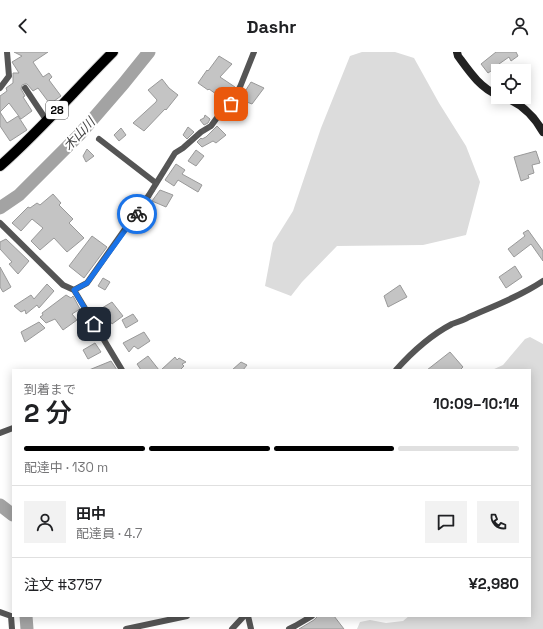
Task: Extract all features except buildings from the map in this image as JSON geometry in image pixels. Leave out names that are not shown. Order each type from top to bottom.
[{"type":"main road","name":"28","points":[[0,166],[47,121],[94,70],[113,52]]},
{"type":"street","points":[[0,88],[9,76],[7,52]]},
{"type":"street","points":[[74,290],[87,283],[150,195],[175,153],[201,132],[211,126],[219,115],[231,104],[240,87],[254,52]]},
{"type":"street","points":[[457,52],[458,56],[476,80],[491,92]]},
{"type":"street","points":[[25,88],[47,121]]},
{"type":"street","points":[[517,104],[537,122],[543,132]]},
{"type":"street","points":[[98,139],[156,183]]},
{"type":"street","points":[[0,223],[63,285],[74,290],[121,369]]},
{"type":"street","points":[[397,369],[406,358],[436,334],[453,324],[512,298],[537,285],[543,280]]},
{"type":"street","points":[[0,433],[12,428]]},
{"type":"street","points":[[0,612],[11,616],[12,629]]},
{"type":"street","points":[[126,629],[182,617]]},
{"type":"street","points":[[232,629],[243,617]]},
{"type":"street","points":[[248,617],[251,629]]},
{"type":"street","points":[[289,629],[310,617]]},
{"type":"shaded area","points":[[362,52],[395,52],[414,58],[439,103],[466,146],[480,182],[466,235],[423,245],[337,246],[302,282],[291,296],[265,286],[273,243],[293,211],[321,128],[350,56]]},
{"type":"shaded area","points":[[530,337],[543,344],[543,629],[357,629],[360,622],[370,620],[386,623],[403,621],[408,617],[531,617],[531,369],[494,369],[503,365],[525,339]]},
{"type":"waterway","name":"木山川","points":[[0,208],[19,195],[79,135],[149,52]]},
{"type":"waterway","points":[[0,505],[12,514]]},
{"type":"waterway","points":[[26,617],[27,629]]},
{"type":"way so far","points":[[137,214],[175,153],[201,132],[211,126],[219,115],[231,104]]},
{"type":"route","points":[[94,324],[74,290],[87,283],[137,214]]}]
